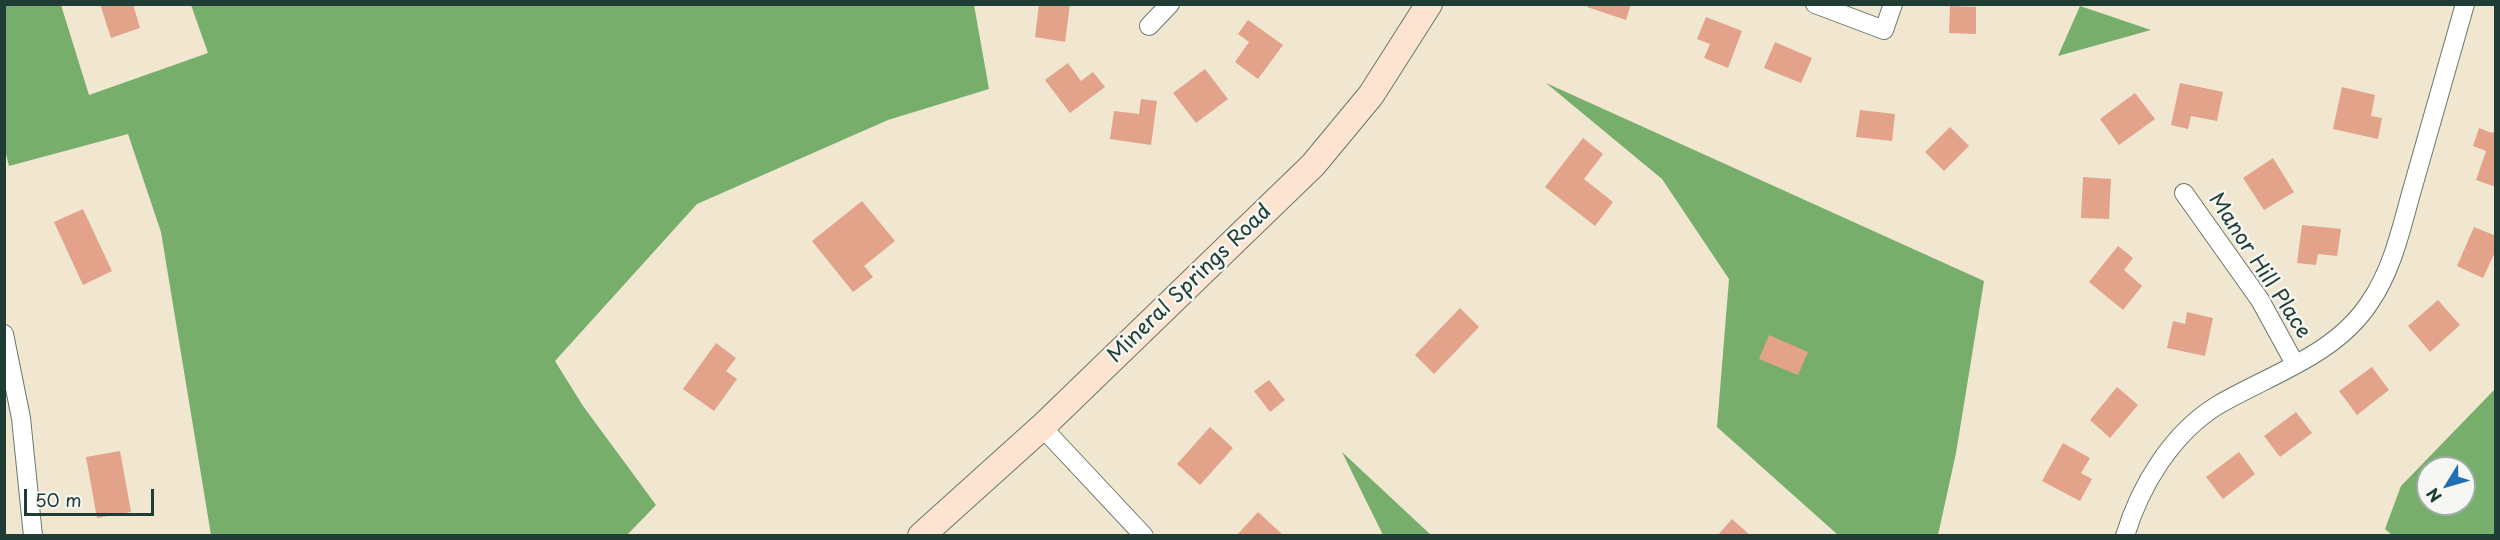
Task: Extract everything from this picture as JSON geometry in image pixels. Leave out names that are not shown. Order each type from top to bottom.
[{"type":"street","points":[[1149,26],[1170,4]]},
{"type":"street","name":"Mineral Springs Road","points":[[921,536],[1042,427],[1313,165],[1371,95],[1429,4]]},
{"type":"street","points":[[1815,4],[1884,30],[1893,4]]},
{"type":"street","points":[[2125,536],[2133,510],[2172,445],[2215,406],[2295,364],[2344,332],[2370,303],[2392,261],[2465,4]]},
{"type":"street","name":"Manor Hill Place","points":[[2184,193],[2260,300],[2295,364]]},
{"type":"street","points":[[4,334],[21,418],[33,536]]},
{"type":"street","points":[[1042,427],[1144,536]]},
{"type":"green space","points":[[4,5],[61,5],[89,95],[208,53],[191,5],[974,5],[989,89],[888,120],[697,204],[555,361],[583,406],[656,505],[627,535],[211,535],[161,232],[128,134],[9,166],[4,146]]},
{"type":"green space","points":[[2080,6],[2151,30],[2058,56]]},
{"type":"green space","points":[[1546,83],[1984,281],[1956,453],[1938,535],[1838,535],[1717,427],[1729,279],[1662,179]]},
{"type":"green space","points":[[2495,389],[2495,535],[2392,535],[2385,529],[2401,486],[2416,471],[2416,516],[2476,516],[2476,456],[2430,456]]},
{"type":"green space","points":[[1342,452],[1431,535],[1383,535]]},
{"type":"building","points":[[100,4],[133,4],[140,28],[111,38]]},
{"type":"building","points":[[1039,4],[1070,4],[1065,42],[1035,37]]},
{"type":"building","points":[[1588,4],[1631,4],[1626,20],[1587,7]]},
{"type":"building","points":[[1950,6],[1976,7],[1976,34],[1949,33]]},
{"type":"building","points":[[1706,17],[1742,31],[1728,68],[1704,58],[1710,44],[1697,39]]},
{"type":"building","points":[[1248,20],[1283,45],[1258,79],[1235,62],[1249,42],[1238,34]]},
{"type":"building","points":[[1775,42],[1812,58],[1801,83],[1764,68]]},
{"type":"building","points":[[1068,63],[1081,81],[1093,72],[1105,87],[1070,113],[1045,80]]},
{"type":"building","points":[[1205,69],[1228,99],[1196,123],[1173,93]]},
{"type":"building","points":[[2180,83],[2223,92],[2217,121],[2191,116],[2188,129],[2171,125]]},
{"type":"building","points":[[2342,87],[2375,95],[2371,116],[2382,118],[2378,139],[2333,129]]},
{"type":"building","points":[[2135,93],[2155,119],[2119,145],[2100,119]]},
{"type":"building","points":[[1141,99],[1157,101],[1151,145],[1110,139],[1114,111],[1139,114]]},
{"type":"building","points":[[1860,110],[1895,114],[1892,141],[1856,137]]},
{"type":"building","points":[[1950,127],[1969,146],[1944,171],[1925,152]]},
{"type":"building","points":[[2479,128],[2492,133],[2496,130],[2496,187],[2476,180],[2486,151],[2473,146]]},
{"type":"building","points":[[1583,138],[1603,154],[1584,179],[1613,202],[1595,226],[1545,187]]},
{"type":"building","points":[[2273,158],[2294,192],[2264,210],[2243,178]]},
{"type":"building","points":[[2083,177],[2111,179],[2109,219],[2081,218]]},
{"type":"building","points":[[862,201],[895,241],[864,266],[873,277],[853,292],[812,241]]},
{"type":"building","points":[[83,209],[112,271],[83,285],[54,222]]},
{"type":"building","points":[[2302,225],[2341,229],[2337,256],[2318,254],[2316,265],[2297,263]]},
{"type":"building","points":[[2474,227],[2496,236],[2496,250],[2483,278],[2457,266]]},
{"type":"building","points":[[2118,246],[2133,258],[2124,270],[2142,286],[2123,310],[2089,282]]},
{"type":"building","points":[[2438,300],[2460,325],[2430,352],[2408,326]]},
{"type":"building","points":[[1460,308],[1479,327],[1434,374],[1415,355]]},
{"type":"building","points":[[2187,312],[2213,318],[2205,356],[2167,348],[2173,321],[2185,324]]},
{"type":"building","points":[[1769,335],[1808,352],[1798,375],[1759,359]]},
{"type":"building","points":[[716,343],[736,358],[726,371],[737,379],[714,411],[683,389]]},
{"type":"building","points":[[2372,367],[2389,390],[2357,415],[2339,391]]},
{"type":"building","points":[[1269,380],[1285,400],[1270,412],[1254,391]]},
{"type":"building","points":[[2117,387],[2138,405],[2110,438],[2090,420]]},
{"type":"building","points":[[2296,412],[2312,433],[2280,457],[2264,436]]},
{"type":"building","points":[[1210,427],[1233,448],[1200,485],[1177,464]]},
{"type":"building","points":[[2063,443],[2090,458],[2081,473],[2092,479],[2080,501],[2042,481]]},
{"type":"building","points":[[120,451],[131,512],[97,518],[86,457]]},
{"type":"building","points":[[2239,452],[2255,474],[2223,499],[2206,477]]},
{"type":"building","points":[[1258,512],[1284,536],[1236,536]]},
{"type":"building","points":[[1732,519],[1751,536],[1717,536]]}]
